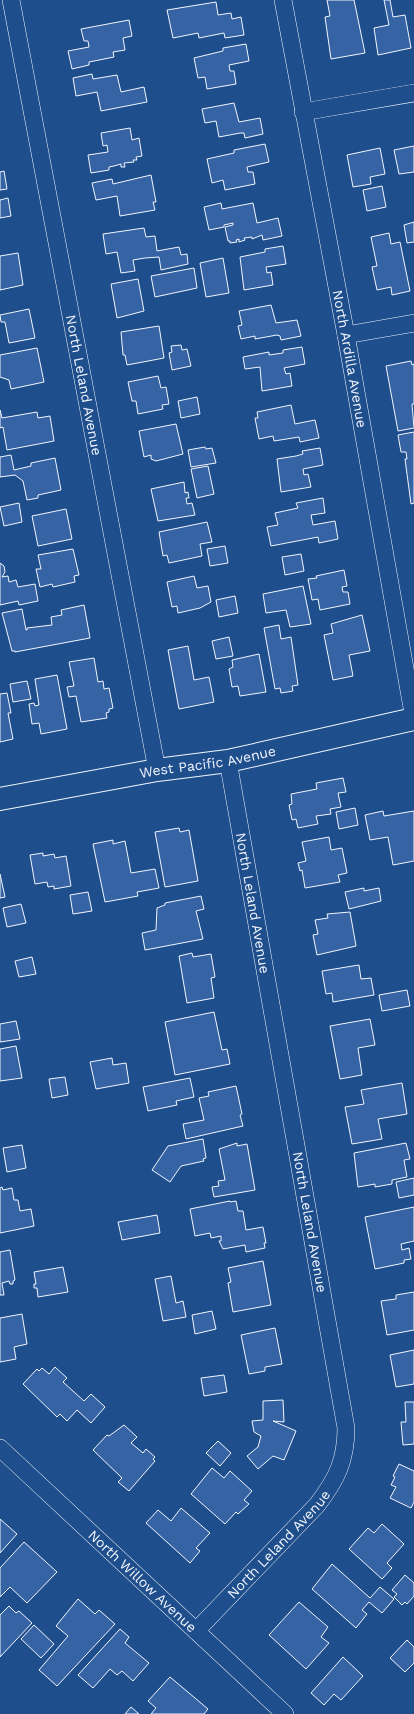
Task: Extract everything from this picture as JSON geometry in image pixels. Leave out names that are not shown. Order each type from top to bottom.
[{"type":"street","name":"North Leland Avenue","points":[[10,0],[156,770]]},
{"type":"street","name":"North Ardilla Avenue","points":[[283,0],[346,335],[414,719]]},
{"type":"street","points":[[303,112],[414,93]]},
{"type":"street","points":[[346,335],[414,323]]},
{"type":"street","name":"West Pacific Avenue","points":[[0,799],[156,770],[228,761],[414,719]]},
{"type":"street","name":"North Leland Avenue","points":[[196,1631],[317,1505],[331,1487],[340,1467],[346,1446],[346,1428],[228,761]]},
{"type":"street","name":"North Willow Avenue","points":[[0,1448],[286,1714]]},
{"type":"building","points":[[327,0],[354,0],[365,53],[331,59],[325,17],[330,16]]},
{"type":"building","points":[[384,0],[390,0],[393,17],[405,15],[411,48],[378,55],[374,28],[389,25]]},
{"type":"building","points":[[216,2],[218,15],[231,13],[232,19],[241,17],[244,35],[225,38],[224,33],[199,38],[198,33],[173,38],[167,10]]},
{"type":"building","points":[[129,20],[132,36],[123,38],[125,50],[113,52],[114,57],[89,62],[89,65],[72,69],[68,51],[89,47],[88,41],[84,41],[81,29]]},
{"type":"building","points":[[246,44],[249,61],[229,65],[230,71],[234,71],[236,84],[207,89],[205,77],[198,78],[194,58],[223,51],[223,48]]},
{"type":"building","points":[[92,74],[93,79],[117,75],[121,92],[144,87],[147,102],[101,111],[97,92],[76,96],[73,78]]},
{"type":"building","points":[[234,103],[239,122],[260,118],[263,134],[245,138],[244,133],[219,137],[216,121],[205,123],[202,109]]},
{"type":"building","points":[[130,128],[132,140],[139,138],[142,156],[136,157],[137,160],[133,160],[134,162],[124,163],[125,167],[121,167],[121,164],[109,167],[109,170],[91,173],[88,155],[108,152],[107,145],[103,146],[101,133]]},
{"type":"building","points":[[265,144],[269,162],[247,167],[248,172],[253,172],[255,184],[225,190],[223,180],[212,183],[207,159],[234,153],[234,150]]},
{"type":"building","points":[[414,146],[414,172],[399,174],[394,150]]},
{"type":"building","points":[[380,148],[385,174],[370,177],[371,184],[353,187],[347,155]]},
{"type":"building","points":[[4,171],[7,189],[0,190],[0,172]]},
{"type":"building","points":[[151,175],[156,202],[153,202],[155,210],[120,216],[117,196],[96,200],[92,183],[112,179],[113,184]]},
{"type":"building","points":[[382,186],[386,207],[367,211],[363,190]]},
{"type":"building","points":[[8,198],[11,216],[0,218],[0,200]]},
{"type":"building","points":[[221,203],[222,209],[253,203],[257,223],[278,218],[282,236],[263,240],[262,235],[252,239],[252,237],[244,238],[245,240],[239,242],[239,239],[236,240],[237,242],[230,243],[230,241],[228,241],[225,227],[233,225],[233,223],[224,225],[224,227],[209,230],[204,207]]},
{"type":"building","points":[[414,222],[414,242],[407,243],[404,225]]},
{"type":"building","points":[[144,228],[146,237],[155,236],[157,251],[179,247],[181,255],[187,254],[188,264],[161,270],[159,257],[145,258],[133,260],[135,271],[121,273],[117,252],[106,254],[103,234]]},
{"type":"building","points":[[389,233],[391,244],[400,242],[410,291],[392,295],[391,287],[377,290],[372,267],[377,266],[371,237]]},
{"type":"building","points":[[283,246],[286,264],[266,267],[267,273],[271,272],[273,285],[244,290],[240,257],[265,252],[265,249]]},
{"type":"building","points":[[18,253],[23,285],[0,290],[0,256]]},
{"type":"building","points":[[223,258],[229,293],[206,297],[200,263]]},
{"type":"building","points":[[194,268],[197,288],[155,297],[151,276]]},
{"type":"building","points":[[138,279],[144,311],[117,318],[111,284]]},
{"type":"building","points":[[271,305],[276,323],[297,320],[301,336],[281,340],[280,336],[277,335],[255,339],[255,336],[241,339],[238,326],[242,325],[239,311]]},
{"type":"building","points":[[29,309],[35,338],[9,343],[5,322],[1,322],[0,315]]},
{"type":"building","points":[[159,326],[164,358],[127,365],[125,355],[123,355],[121,332]]},
{"type":"building","points":[[181,345],[182,350],[187,349],[191,366],[172,370],[169,353],[172,352],[171,346]]},
{"type":"building","points":[[302,347],[305,364],[284,368],[286,374],[290,373],[292,386],[262,391],[260,367],[245,369],[243,357],[269,352],[269,355],[283,353],[283,350]]},
{"type":"building","points":[[37,348],[44,382],[11,389],[9,380],[0,377],[0,355]]},
{"type":"building","points":[[411,361],[412,365],[414,364],[414,404],[412,404],[414,428],[398,431],[386,366]]},
{"type":"building","points":[[158,376],[161,388],[166,387],[169,404],[162,405],[163,409],[138,414],[136,401],[132,401],[128,382]]},
{"type":"building","points":[[197,397],[200,414],[181,418],[178,401]]},
{"type":"building","points":[[291,405],[295,424],[315,420],[319,438],[300,442],[299,437],[274,441],[273,436],[259,439],[255,418],[258,418],[257,412]]},
{"type":"building","points":[[0,410],[2,418],[37,412],[38,418],[50,416],[54,441],[7,450],[3,427],[0,428]]},
{"type":"building","points":[[176,424],[183,454],[156,461],[151,459],[151,455],[144,457],[139,431]]},
{"type":"building","points":[[414,432],[414,503],[411,504],[405,459],[407,459],[406,452],[401,452],[398,435]]},
{"type":"building","points":[[205,447],[206,449],[212,448],[216,463],[191,467],[188,450]]},
{"type":"building","points":[[320,448],[323,465],[303,469],[304,475],[308,474],[311,487],[281,492],[277,459],[296,456],[303,454],[302,451]]},
{"type":"building","points":[[11,455],[14,470],[31,466],[31,463],[55,458],[61,490],[38,495],[38,498],[27,500],[23,481],[15,475],[0,477],[0,457]]},
{"type":"building","points":[[208,466],[214,494],[197,498],[191,469]]},
{"type":"building","points":[[184,482],[185,493],[188,492],[189,498],[186,498],[187,504],[192,503],[195,515],[158,521],[151,489]]},
{"type":"building","points":[[323,498],[325,513],[311,515],[313,525],[335,521],[338,539],[319,543],[318,537],[271,546],[267,527],[278,525],[275,513],[298,508],[296,503]]},
{"type":"building","points":[[19,503],[22,522],[4,526],[0,507]]},
{"type":"building","points":[[66,509],[72,539],[38,546],[32,516]]},
{"type":"building","points":[[207,522],[212,542],[200,544],[202,556],[169,563],[167,555],[163,556],[159,532]]},
{"type":"building","points":[[225,546],[228,563],[210,566],[207,549]]},
{"type":"building","points":[[73,549],[79,575],[74,576],[75,582],[53,587],[52,584],[40,587],[36,569],[41,569],[38,555]]},
{"type":"building","points":[[301,554],[304,571],[285,575],[282,557]]},
{"type":"building","points":[[0,563],[4,566],[5,572],[2,577],[8,576],[9,582],[16,580],[18,587],[35,584],[38,601],[19,605],[18,601],[0,605]]},
{"type":"building","points":[[344,570],[347,586],[342,587],[343,592],[348,592],[350,604],[320,610],[318,599],[312,600],[308,579],[317,578],[316,576]]},
{"type":"building","points":[[194,576],[197,588],[208,586],[211,602],[200,608],[178,613],[177,606],[172,607],[167,582]]},
{"type":"building","points":[[303,586],[311,624],[290,627],[286,610],[266,613],[263,594]]},
{"type":"building","points":[[235,596],[238,613],[219,617],[216,600]]},
{"type":"building","points":[[84,605],[90,638],[15,652],[12,651],[2,613],[22,609],[27,630],[27,628],[52,625],[51,617],[62,615],[61,610]]},
{"type":"building","points":[[362,615],[370,651],[349,655],[353,676],[333,680],[324,635],[333,633],[331,624]]},
{"type":"building","points":[[279,625],[281,639],[291,637],[298,685],[292,686],[293,691],[281,693],[280,688],[275,689],[264,628]]},
{"type":"building","points":[[229,637],[233,656],[216,659],[212,641]]},
{"type":"building","points":[[188,646],[194,680],[209,677],[214,702],[179,709],[168,650]]},
{"type":"building","points":[[259,654],[266,692],[240,696],[238,686],[232,687],[229,669],[233,667],[232,660]]},
{"type":"building","points":[[94,658],[98,682],[103,681],[104,689],[109,688],[113,708],[109,709],[109,712],[106,713],[107,718],[81,722],[76,696],[69,697],[67,687],[74,686],[69,662]]},
{"type":"building","points":[[57,675],[67,729],[41,734],[39,723],[32,724],[29,704],[34,703],[35,706],[39,705],[35,679]]},
{"type":"building","points":[[27,681],[31,699],[13,702],[10,684]]},
{"type":"building","points":[[7,693],[11,713],[8,713],[13,739],[0,742],[0,694]]},
{"type":"building","points":[[343,778],[346,792],[338,793],[341,807],[330,809],[331,814],[316,816],[318,824],[298,828],[296,819],[292,820],[289,805],[292,804],[291,794],[317,789],[316,783]]},
{"type":"building","points":[[355,808],[358,825],[339,829],[336,812]]},
{"type":"building","points":[[383,811],[384,816],[414,811],[414,861],[393,865],[388,837],[370,840],[365,815]]},
{"type":"building","points":[[179,828],[180,832],[189,830],[198,881],[165,887],[155,832]]},
{"type":"building","points":[[329,837],[331,850],[342,848],[347,873],[338,875],[340,882],[305,888],[302,870],[300,871],[298,863],[306,861],[302,842]]},
{"type":"building","points":[[113,840],[113,844],[125,841],[131,873],[155,869],[159,888],[137,892],[138,896],[105,902],[93,844]]},
{"type":"building","points":[[43,853],[43,856],[54,854],[55,858],[66,856],[71,886],[54,889],[54,886],[48,887],[47,882],[35,884],[30,855]]},
{"type":"building","points":[[0,874],[5,897],[0,898]]},
{"type":"building","points":[[364,888],[364,891],[379,888],[381,901],[349,909],[345,892]]},
{"type":"building","points":[[88,892],[92,911],[73,914],[70,895]]},
{"type":"building","points":[[201,896],[204,909],[196,911],[203,939],[145,950],[142,933],[156,930],[157,908],[165,905],[165,903]]},
{"type":"building","points":[[21,904],[26,923],[7,927],[3,908]]},
{"type":"building","points":[[350,912],[356,946],[317,955],[313,935],[318,934],[315,920],[328,918],[327,914]]},
{"type":"building","points":[[192,953],[193,957],[211,954],[215,977],[211,978],[214,998],[187,1003],[179,956]]},
{"type":"building","points":[[32,957],[36,974],[19,977],[15,961]]},
{"type":"building","points":[[359,965],[361,979],[371,978],[374,995],[333,1002],[332,993],[326,994],[322,971]]},
{"type":"building","points":[[407,990],[410,1006],[382,1011],[379,995]]},
{"type":"building","points":[[214,1012],[222,1050],[227,1049],[230,1064],[175,1075],[165,1022]]},
{"type":"building","points":[[370,1019],[375,1045],[358,1048],[362,1075],[340,1079],[330,1026]]},
{"type":"building","points":[[16,1021],[20,1039],[0,1042],[0,1024]]},
{"type":"building","points":[[16,1046],[22,1078],[0,1081],[0,1049]]},
{"type":"building","points":[[112,1058],[113,1065],[126,1063],[129,1083],[96,1089],[90,1062]]},
{"type":"building","points":[[65,1077],[68,1095],[52,1098],[49,1079]]},
{"type":"building","points":[[190,1078],[194,1097],[176,1101],[177,1105],[148,1111],[143,1087]]},
{"type":"building","points":[[402,1083],[407,1114],[378,1119],[382,1139],[352,1144],[345,1107],[364,1104],[361,1090]]},
{"type":"building","points":[[236,1086],[243,1126],[186,1139],[183,1124],[204,1120],[199,1098],[209,1096],[208,1092]]},
{"type":"building","points":[[203,1139],[206,1158],[203,1159],[204,1161],[181,1166],[170,1182],[152,1170],[168,1146]]},
{"type":"building","points":[[237,1143],[237,1146],[247,1144],[255,1190],[214,1197],[212,1187],[219,1186],[218,1181],[225,1180],[219,1149]]},
{"type":"building","points":[[406,1143],[410,1159],[404,1160],[407,1177],[392,1180],[392,1184],[375,1187],[375,1184],[358,1187],[354,1153]]},
{"type":"building","points":[[22,1145],[26,1168],[7,1172],[3,1148]]},
{"type":"building","points":[[414,1178],[414,1195],[399,1198],[396,1182]]},
{"type":"building","points":[[2,1187],[3,1190],[12,1188],[14,1200],[18,1200],[20,1211],[31,1209],[34,1226],[0,1233],[0,1188]]},
{"type":"building","points":[[236,1201],[238,1211],[243,1211],[246,1230],[263,1227],[266,1243],[264,1243],[265,1248],[246,1252],[245,1245],[223,1249],[219,1241],[221,1241],[221,1236],[211,1238],[210,1233],[195,1236],[190,1209]]},
{"type":"building","points":[[414,1207],[414,1241],[401,1244],[402,1250],[409,1248],[411,1259],[404,1260],[404,1263],[375,1269],[365,1217]]},
{"type":"building","points":[[157,1215],[160,1233],[122,1240],[118,1222]]},
{"type":"building","points":[[10,1250],[15,1280],[13,1281],[13,1284],[10,1284],[9,1281],[2,1283],[4,1295],[0,1295],[0,1252]]},
{"type":"building","points":[[263,1261],[271,1305],[233,1312],[228,1283],[231,1282],[228,1268]]},
{"type":"building","points":[[63,1267],[68,1292],[38,1297],[37,1288],[34,1288],[34,1284],[36,1284],[34,1272]]},
{"type":"building","points":[[171,1276],[176,1303],[183,1301],[186,1317],[163,1321],[155,1279]]},
{"type":"building","points":[[414,1292],[414,1330],[387,1335],[381,1301],[396,1299],[396,1295]]},
{"type":"building","points":[[212,1311],[216,1329],[195,1334],[192,1315]]},
{"type":"building","points":[[22,1314],[27,1344],[14,1347],[16,1359],[0,1362],[0,1318]]},
{"type":"building","points":[[275,1328],[282,1364],[265,1367],[265,1371],[249,1374],[241,1335]]},
{"type":"building","points":[[414,1350],[414,1384],[396,1387],[390,1355]]},
{"type":"building","points":[[55,1367],[67,1378],[63,1382],[84,1401],[91,1394],[105,1407],[91,1423],[77,1410],[67,1421],[60,1414],[57,1417],[23,1384],[37,1369],[39,1371],[42,1368],[49,1374]]},
{"type":"building","points":[[224,1375],[227,1392],[204,1396],[201,1378]]},
{"type":"building","points":[[283,1400],[284,1422],[273,1421],[296,1431],[284,1460],[273,1456],[258,1469],[247,1456],[258,1447],[261,1436],[254,1432],[252,1421],[263,1420],[263,1401]]},
{"type":"building","points":[[405,1402],[414,1402],[414,1444],[403,1445],[401,1422],[406,1422]]},
{"type":"building","points":[[124,1425],[137,1437],[131,1443],[143,1453],[146,1449],[155,1457],[153,1459],[155,1461],[129,1491],[118,1482],[122,1478],[93,1450],[107,1435],[109,1436]]},
{"type":"building","points":[[218,1441],[231,1453],[220,1466],[206,1453]]},
{"type":"building","points":[[399,1464],[414,1471],[414,1502],[411,1508],[390,1498],[396,1487],[391,1485],[395,1477],[393,1476]]},
{"type":"building","points":[[212,1468],[224,1478],[230,1471],[252,1491],[244,1500],[249,1504],[238,1514],[236,1512],[225,1524],[191,1494]]},
{"type":"building","points":[[181,1508],[210,1533],[196,1548],[200,1551],[190,1563],[146,1523],[158,1510],[171,1521]]},
{"type":"building","points":[[0,1519],[17,1534],[0,1553]]},
{"type":"building","points":[[382,1524],[404,1544],[387,1563],[392,1568],[382,1579],[349,1549],[368,1528],[374,1533]]},
{"type":"building","points":[[24,1542],[57,1572],[27,1603],[10,1587],[0,1597],[0,1568]]},
{"type":"building","points":[[332,1564],[370,1598],[380,1587],[394,1599],[382,1613],[369,1602],[362,1610],[367,1614],[356,1628],[312,1589]]},
{"type":"building","points":[[405,1575],[414,1583],[414,1596],[407,1604],[405,1602],[402,1605],[394,1597],[397,1594],[392,1590]]},
{"type":"building","points":[[78,1599],[95,1614],[99,1610],[115,1624],[57,1686],[39,1670],[68,1636],[56,1626]]},
{"type":"building","points":[[299,1602],[328,1627],[321,1637],[329,1643],[306,1669],[269,1635]]},
{"type":"building","points":[[9,1606],[16,1613],[19,1611],[32,1623],[0,1657],[0,1615]]},
{"type":"building","points":[[34,1625],[54,1644],[41,1658],[21,1639]]},
{"type":"building","points":[[120,1629],[129,1637],[125,1643],[149,1663],[133,1681],[122,1671],[117,1675],[110,1669],[93,1688],[78,1675]]},
{"type":"building","points":[[407,1640],[414,1647],[414,1663],[405,1672],[390,1658]]},
{"type":"building","points":[[343,1657],[363,1676],[341,1700],[334,1694],[324,1705],[311,1693]]},
{"type":"building","points":[[170,1677],[208,1709],[204,1714],[151,1714],[156,1708],[148,1701]]},
{"type":"building","points":[[131,1707],[139,1714],[125,1714]]}]
